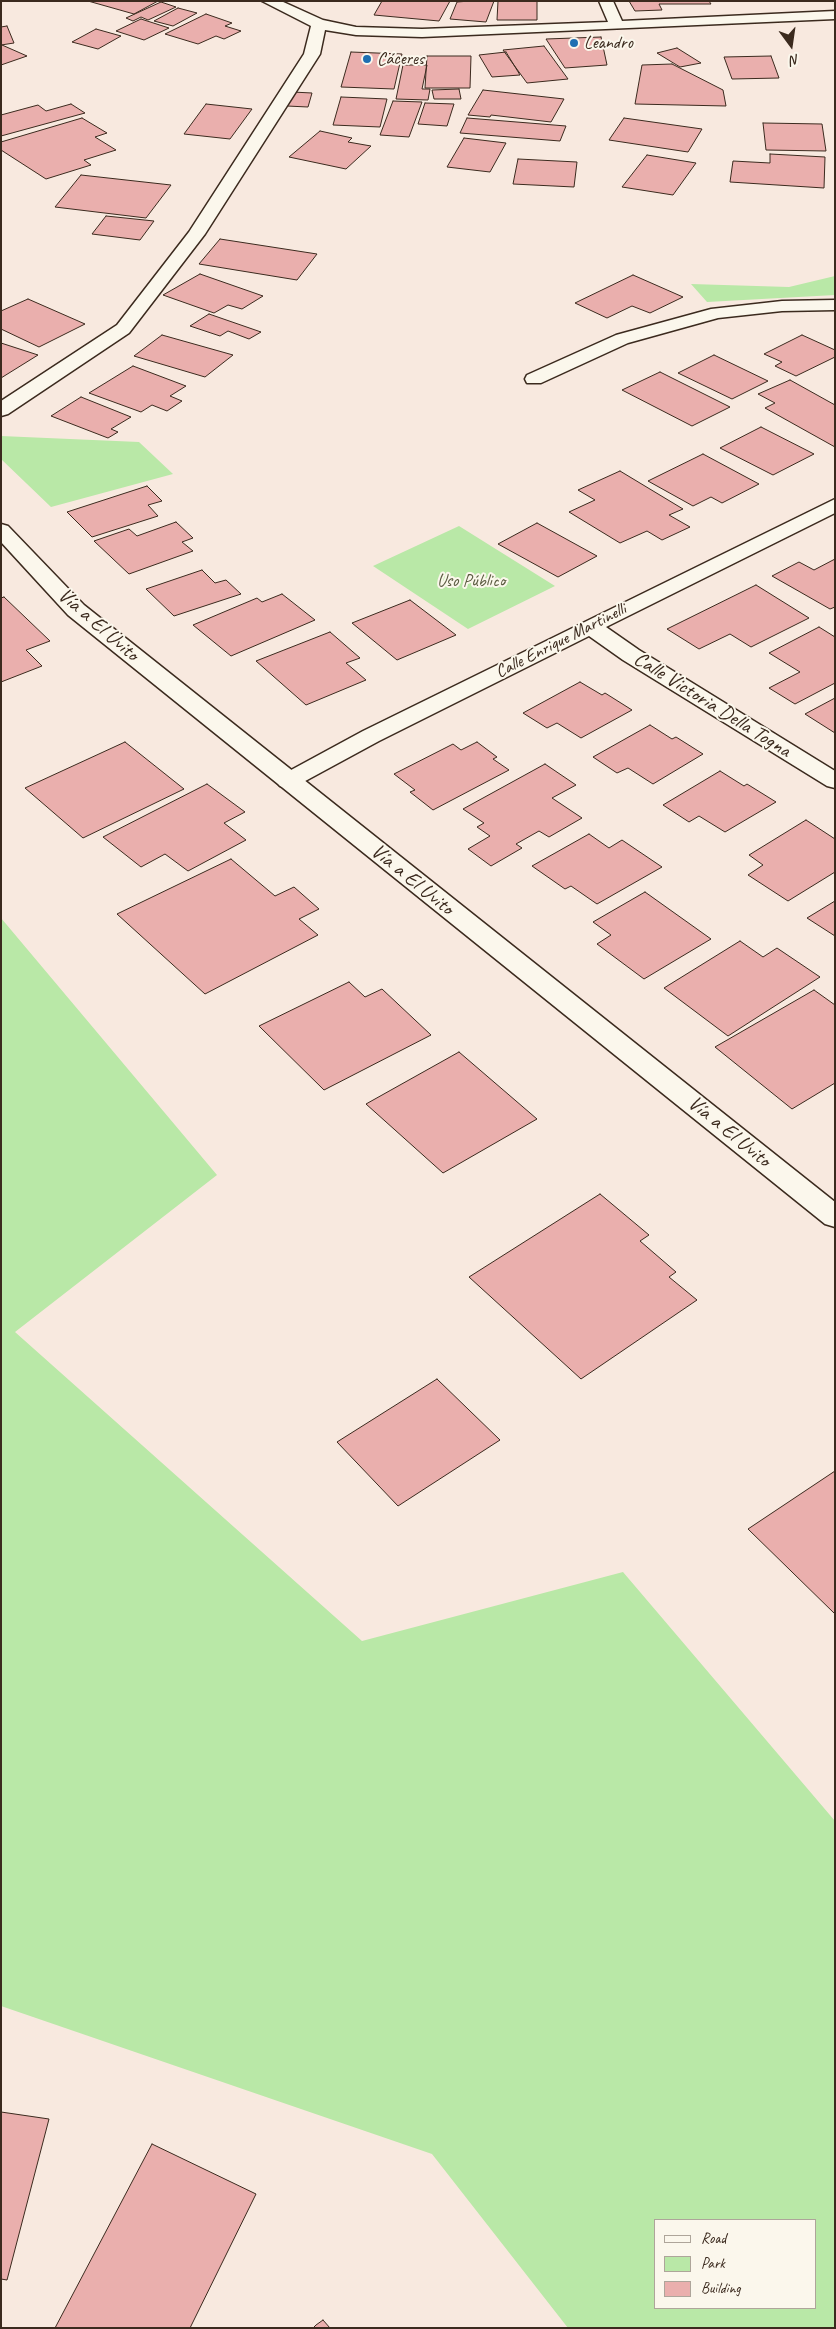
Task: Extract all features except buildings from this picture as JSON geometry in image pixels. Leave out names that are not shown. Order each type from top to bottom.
[{"type":"street","points":[[270,1],[319,24],[356,31],[422,33],[835,15]]},
{"type":"street","points":[[606,1],[617,26]]},
{"type":"street","points":[[1,410],[124,329],[196,234],[312,54],[319,24]]},
{"type":"street","points":[[534,379],[622,339],[717,313],[782,306],[835,305]]},
{"type":"street","name":"Calle Enrique Martinelli","points":[[288,781],[590,626],[835,505]]},
{"type":"street","name":"Vía a El Uvito","points":[[1,530],[76,610],[835,1217]]},
{"type":"street","name":"Calle Victoria Della Togna","points":[[590,626],[631,655],[835,781]]},
{"type":"green space","points":[[835,276],[835,295],[707,302],[691,284],[789,287]]},
{"type":"green space","points":[[1,436],[139,442],[173,474],[51,507],[1,459]]},
{"type":"green space","name":"Uso Público","points":[[459,526],[555,586],[468,629],[373,566]]},
{"type":"green space","points":[[1,918],[217,1175],[15,1332],[362,1641],[623,1572],[835,1821],[835,2328],[568,2328],[432,2154],[1,2006]]},
{"type":"place","name":"Leandro","points":[[574,43]]},
{"type":"place","name":"Cáceres","points":[[367,59]]}]
